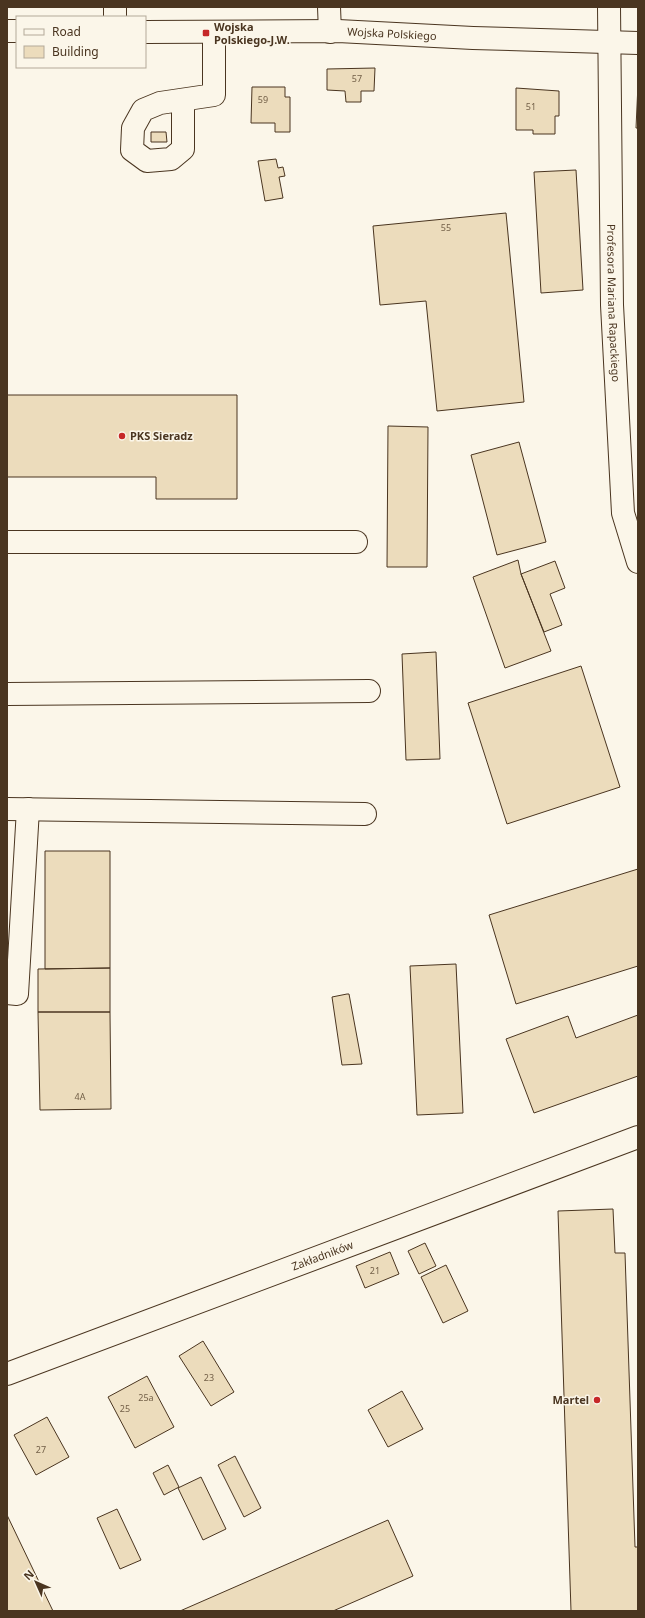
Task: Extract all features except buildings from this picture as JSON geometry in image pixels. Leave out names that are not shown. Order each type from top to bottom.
[{"type":"street","points":[[329,7],[330,32]]},
{"type":"street","name":"Profesora Mariana Rapackiego","points":[[609,7],[612,321],[623,513],[638,562]]},
{"type":"street","name":"Wojska Polskiego","points":[[146,32],[330,32],[638,43]]},
{"type":"street","points":[[183,100],[214,95],[214,33]]},
{"type":"street","points":[[7,542],[356,542]]},
{"type":"street","points":[[7,694],[369,691]]},
{"type":"street","points":[[7,993],[17,994],[15,910],[17,809],[364,814]]},
{"type":"street","name":"Zakładników","points":[[7,1374],[638,1137]]},
{"type":"place","name":"Wojska Polskiego-J.W.","points":[[206,33]]},
{"type":"place","name":"PKS Sieradz","points":[[122,436]]},
{"type":"place","name":"Martel","points":[[597,1400]]}]
